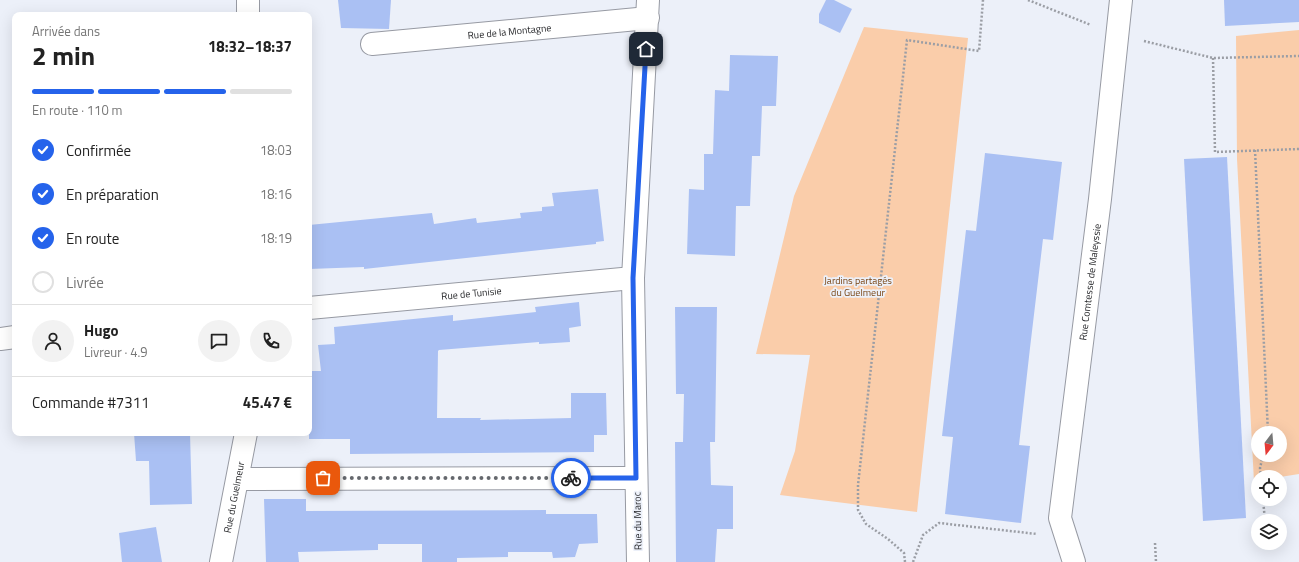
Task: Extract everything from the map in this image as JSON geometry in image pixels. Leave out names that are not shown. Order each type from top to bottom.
[{"type":"street","points":[[248,0],[248,12]]},
{"type":"street","name":"Rue Comtesse de Maleyssie","points":[[1074,562],[1060,518],[1100,199],[1121,0]]},
{"type":"street","name":"Rue de la Montagne","points":[[372,44],[648,9]]},
{"type":"street","name":"Rue du Maroc","points":[[638,562],[633,278],[648,9]]},
{"type":"street","name":"Rue de Tunisie","points":[[312,308],[633,278]]},
{"type":"street","points":[[0,339],[12,337]]},
{"type":"street","name":"Rue du Guelmeur","points":[[220,562],[245,436]]},
{"type":"street","points":[[238,479],[636,478]]},
{"type":"path","points":[[905,562],[904,553],[888,539],[866,524],[858,510],[858,485],[907,40],[979,51],[983,0]]},
{"type":"path","points":[[1028,0],[1117,35],[1213,58],[1299,56]]},
{"type":"path","points":[[1213,58],[1215,152],[1299,148]]},
{"type":"path","points":[[1255,150],[1268,426]]},
{"type":"path","points":[[913,562],[923,536],[939,523],[1066,537]]},
{"type":"path","points":[[1156,543],[1156,562]]},
{"type":"green space","name":"Jardins partagés du Guelmeur","points":[[864,27],[968,38],[917,512],[780,495],[795,451],[810,355],[756,354],[794,196]]},
{"type":"green space","points":[[1299,30],[1299,474],[1287,476],[1287,470],[1253,470],[1253,462],[1287,462],[1287,426],[1251,426],[1237,159],[1236,36]]},
{"type":"building","points":[[338,0],[391,0],[389,29],[341,28]]},
{"type":"building","points":[[826,0],[834,0],[852,9],[840,33],[819,23],[819,14]]},
{"type":"building","points":[[1224,0],[1299,0],[1299,22],[1225,26]]},
{"type":"building","points":[[730,55],[778,56],[776,106],[762,106],[760,156],[752,156],[750,206],[736,206],[735,256],[687,254],[689,189],[704,190],[704,154],[713,154],[715,90],[729,91]]},
{"type":"building","points":[[985,153],[1062,162],[1053,240],[1043,239],[1030,348],[1019,445],[1030,446],[1021,523],[945,514],[953,437],[942,436],[966,230],[976,231]]},
{"type":"building","points":[[1227,157],[1246,518],[1203,521],[1184,159]]},
{"type":"building","points":[[598,189],[604,241],[596,242],[596,244],[364,269],[364,267],[312,269],[312,225],[432,213],[434,224],[476,218],[477,223],[521,218],[520,213],[542,211],[542,207],[554,206],[552,193]]},
{"type":"building","points":[[579,302],[581,326],[569,328],[570,342],[539,344],[539,342],[439,350],[437,418],[481,418],[480,420],[571,418],[571,393],[606,393],[607,435],[594,435],[594,452],[350,454],[350,439],[309,439],[309,436],[312,436],[312,371],[321,371],[318,345],[335,344],[334,327],[453,315],[453,321],[536,312],[535,307]]},
{"type":"building","points":[[675,307],[717,307],[715,442],[710,442],[711,485],[733,486],[733,529],[717,529],[715,562],[676,562],[675,442],[683,442],[684,394],[676,394]]},
{"type":"building","points":[[134,436],[190,436],[192,504],[150,505],[149,461],[136,461]]},
{"type":"building","points":[[264,499],[306,499],[306,511],[546,510],[546,514],[597,514],[598,543],[579,544],[575,557],[553,558],[552,552],[508,552],[508,557],[457,558],[457,562],[422,562],[422,544],[378,544],[378,550],[298,552],[299,562],[266,562]]},
{"type":"building","points":[[156,527],[162,562],[122,562],[119,533]]},
{"type":"way so far","points":[[323,478],[571,478]]},
{"type":"route","points":[[571,478],[636,478],[633,278],[646,49]]}]
